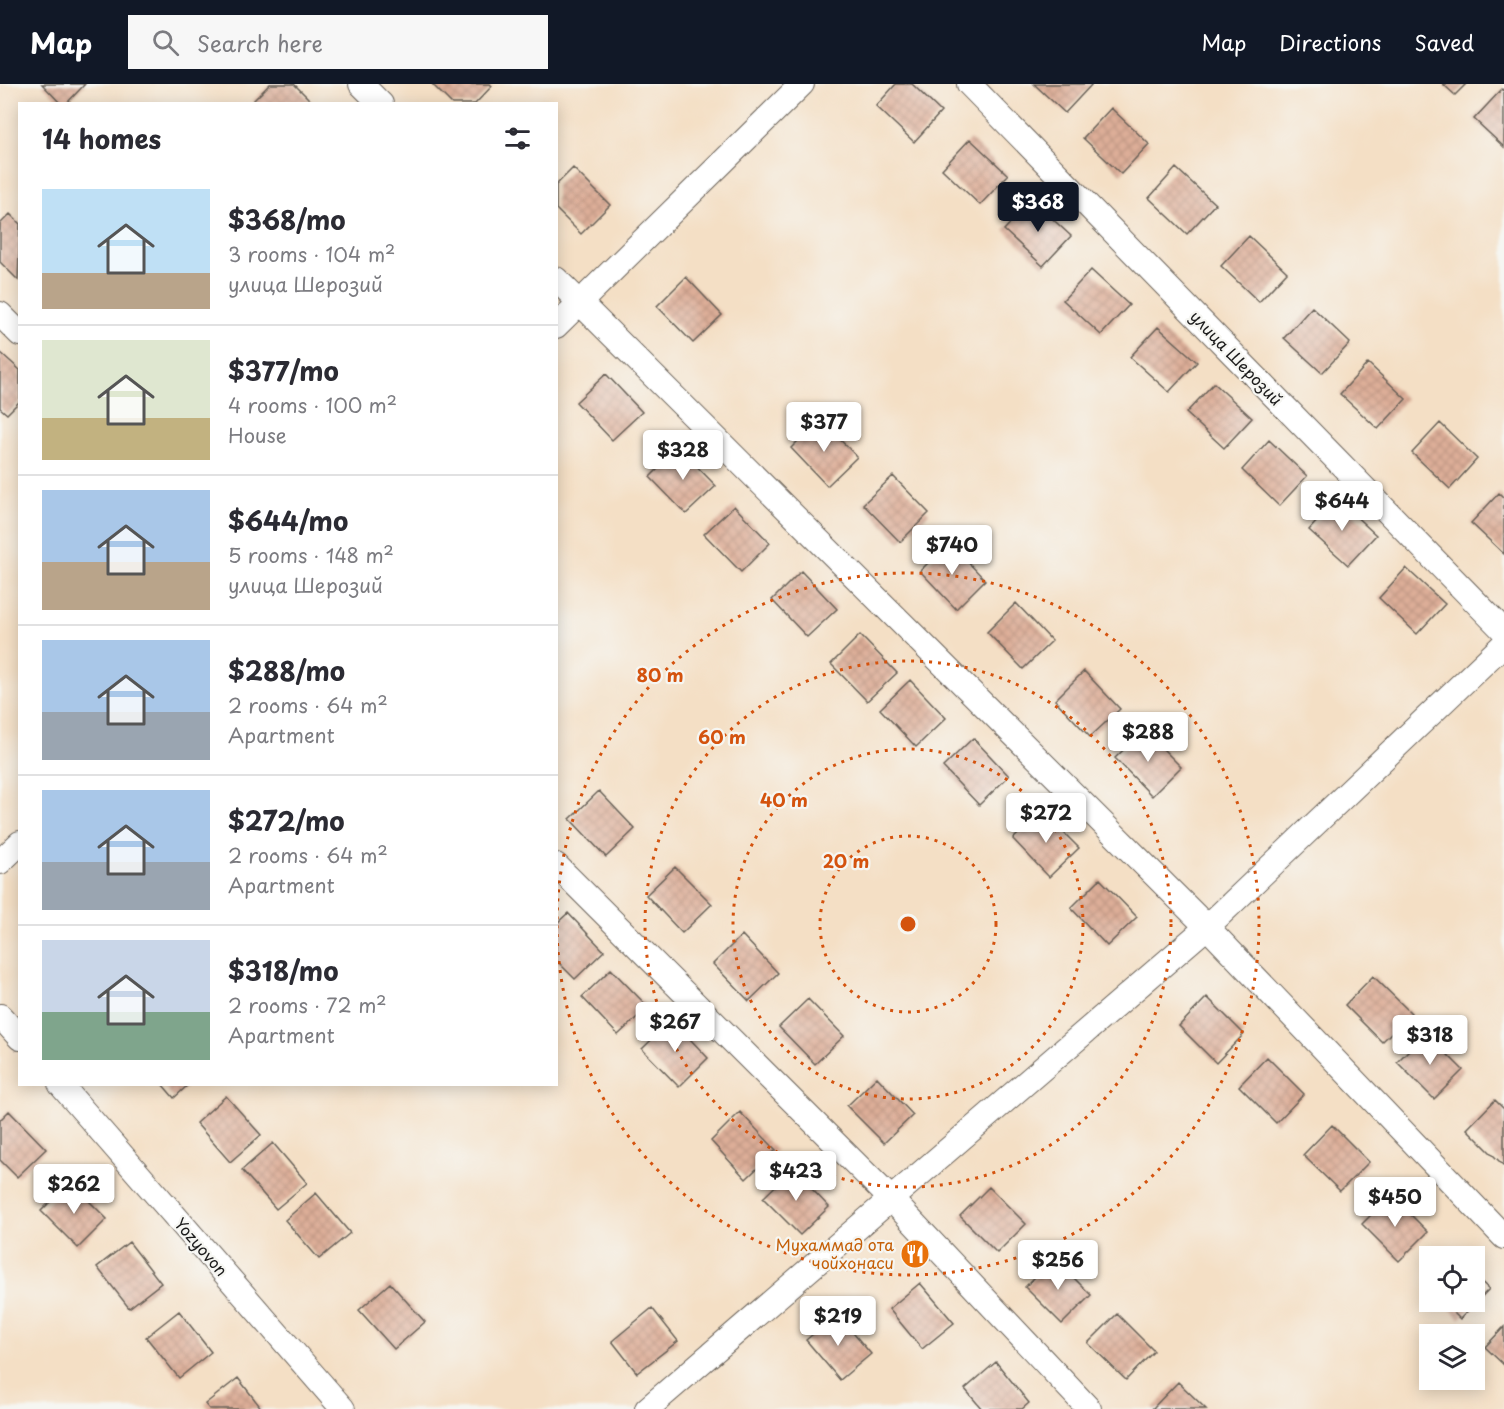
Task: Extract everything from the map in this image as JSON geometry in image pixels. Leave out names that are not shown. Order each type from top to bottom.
[{"type":"street","points":[[361,84],[379,102]]},
{"type":"street","points":[[558,324],[802,84]]},
{"type":"street","name":"улица Шерозий","points":[[969,84],[1504,631]]},
{"type":"street","points":[[558,281],[1207,927],[1504,1237]]},
{"type":"street","points":[[0,314],[18,332]]},
{"type":"street","points":[[646,1409],[1207,927],[1504,644]]},
{"type":"street","points":[[0,862],[18,845]]},
{"type":"street","points":[[558,867],[891,1199],[1089,1409]]},
{"type":"street","points":[[0,1016],[18,1036]]},
{"type":"street","name":"Yozyovon","points":[[62,1086],[343,1409]]},
{"type":"building","points":[[42,84],[85,84],[68,102],[59,102]]},
{"type":"building","points":[[270,84],[294,84],[312,102],[254,102]]},
{"type":"building","points":[[432,84],[490,84],[492,86],[477,102],[450,102]]},
{"type":"building","points":[[896,84],[912,84],[941,112],[914,142],[876,106]]},
{"type":"building","points":[[1034,84],[1092,84],[1065,113]]},
{"type":"building","points":[[1443,84],[1466,84],[1455,95]]},
{"type":"building","points":[[1502,89],[1504,91],[1504,147],[1474,119]]},
{"type":"building","points":[[1111,108],[1149,144],[1121,174],[1083,138]]},
{"type":"building","points":[[970,139],[1008,175],[980,205],[942,169]]},
{"type":"building","points":[[573,168],[610,205],[581,234],[558,211],[558,183]]},
{"type":"building","points":[[1176,168],[1215,204],[1187,234],[1149,198]]},
{"type":"building","points":[[1032,200],[1071,236],[1043,266],[1004,230]]},
{"type":"building","points":[[10,214],[18,222],[18,280],[0,262],[0,224]]},
{"type":"building","points":[[1249,236],[1287,272],[1259,302],[1221,266]]},
{"type":"building","points":[[1091,270],[1129,305],[1101,335],[1063,300]]},
{"type":"building","points":[[686,277],[722,315],[693,343],[657,306]]},
{"type":"building","points":[[1312,307],[1350,343],[1322,373],[1284,338]]},
{"type":"building","points":[[1158,327],[1197,362],[1169,392],[1130,357]]},
{"type":"building","points":[[0,352],[18,368],[18,403],[7,414],[0,408]]},
{"type":"building","points":[[1368,363],[1406,399],[1378,429],[1340,394]]},
{"type":"building","points":[[606,374],[642,412],[612,440],[576,402]]},
{"type":"building","points":[[1214,383],[1252,418],[1224,448],[1186,413]]},
{"type":"building","points":[[820,419],[857,457],[827,486],[791,448]]},
{"type":"building","points":[[1440,423],[1477,459],[1450,489],[1412,453]]},
{"type":"building","points":[[1269,440],[1307,476],[1279,506],[1242,470]]},
{"type":"building","points":[[679,448],[716,486],[686,514],[650,477]]},
{"type":"building","points":[[893,476],[929,513],[900,542],[863,504]]},
{"type":"building","points":[[1499,493],[1504,498],[1504,554],[1471,523]]},
{"type":"building","points":[[1337,499],[1376,535],[1348,565],[1309,530]]},
{"type":"building","points":[[734,506],[770,543],[741,572],[704,534]]},
{"type":"building","points":[[949,542],[985,580],[956,609],[920,571]]},
{"type":"building","points":[[1406,568],[1445,604],[1417,634],[1379,598]]},
{"type":"building","points":[[801,571],[837,609],[807,637],[772,600]]},
{"type":"building","points":[[1016,603],[1052,641],[1023,669],[987,632]]},
{"type":"building","points":[[860,635],[897,673],[867,701],[831,664]]},
{"type":"building","points":[[1084,671],[1120,709],[1090,737],[1055,700]]},
{"type":"building","points":[[910,680],[946,718],[916,747],[880,709]]},
{"type":"building","points":[[1144,730],[1181,767],[1152,796],[1115,758]]},
{"type":"building","points":[[973,738],[1009,776],[979,805],[943,767]]},
{"type":"building","points":[[599,791],[635,829],[606,857],[570,819]]},
{"type":"building","points":[[1042,811],[1079,848],[1049,877],[1013,839]]},
{"type":"building","points":[[675,867],[712,904],[682,933],[646,895]]},
{"type":"building","points":[[1100,879],[1137,917],[1107,946],[1071,908]]},
{"type":"building","points":[[568,913],[604,951],[575,979],[558,962],[558,922]]},
{"type":"building","points":[[742,935],[778,973],[749,1001],[713,964]]},
{"type":"building","points":[[611,969],[648,1007],[618,1035],[582,997]]},
{"type":"building","points":[[1373,976],[1411,1013],[1382,1042],[1345,1005]]},
{"type":"building","points":[[1207,997],[1244,1034],[1216,1063],[1179,1026]]},
{"type":"building","points":[[808,999],[844,1036],[815,1064],[779,1027]]},
{"type":"building","points":[[672,1020],[708,1058],[679,1087],[642,1049]]},
{"type":"building","points":[[1426,1033],[1463,1070],[1434,1099],[1397,1062]]},
{"type":"building","points":[[1267,1057],[1304,1094],[1276,1123],[1239,1086]]},
{"type":"building","points":[[877,1077],[913,1115],[884,1143],[847,1106]]},
{"type":"building","points":[[164,1086],[187,1086],[174,1098]]},
{"type":"building","points":[[226,1096],[261,1135],[230,1162],[196,1123]]},
{"type":"building","points":[[1495,1100],[1504,1109],[1504,1166],[1467,1129]]},
{"type":"building","points":[[9,1111],[46,1149],[17,1177],[0,1160],[0,1120]]},
{"type":"building","points":[[740,1112],[776,1150],[746,1179],[711,1141]]},
{"type":"building","points":[[1332,1125],[1369,1162],[1340,1191],[1303,1155]]},
{"type":"building","points":[[273,1143],[307,1183],[276,1209],[242,1170]]},
{"type":"building","points":[[793,1169],[829,1207],[800,1235],[763,1198]]},
{"type":"building","points":[[70,1182],[107,1219],[78,1248],[41,1211]]},
{"type":"building","points":[[989,1187],[1026,1224],[997,1253],[960,1216]]},
{"type":"building","points":[[316,1193],[350,1233],[319,1259],[285,1220]]},
{"type":"building","points":[[1391,1195],[1428,1232],[1399,1261],[1362,1224]]},
{"type":"building","points":[[129,1242],[161,1283],[129,1308],[97,1267]]},
{"type":"building","points":[[1054,1258],[1091,1295],[1062,1324],[1025,1287]]},
{"type":"building","points":[[390,1283],[425,1322],[394,1349],[359,1310]]},
{"type":"building","points":[[920,1283],[954,1323],[922,1349],[889,1309]]},
{"type":"building","points":[[652,1308],[678,1341],[637,1373],[612,1341]]},
{"type":"building","points":[[179,1311],[211,1352],[179,1378],[146,1337]]},
{"type":"building","points":[[1453,1312],[1467,1312],[1460,1319]]},
{"type":"building","points":[[837,1314],[871,1354],[840,1380],[806,1340]]},
{"type":"building","points":[[1117,1314],[1154,1351],[1126,1380],[1088,1343]]},
{"type":"building","points":[[1504,1327],[1504,1365],[1485,1347]]},
{"type":"building","points":[[996,1362],[1029,1403],[1022,1409],[982,1409],[965,1389]]},
{"type":"building","points":[[238,1378],[262,1409],[209,1409],[205,1404]]},
{"type":"building","points":[[1178,1382],[1206,1409],[1152,1409]]},
{"type":"place","name":"Мухаммад ота чойхонаси","points":[[915,1254]]}]
